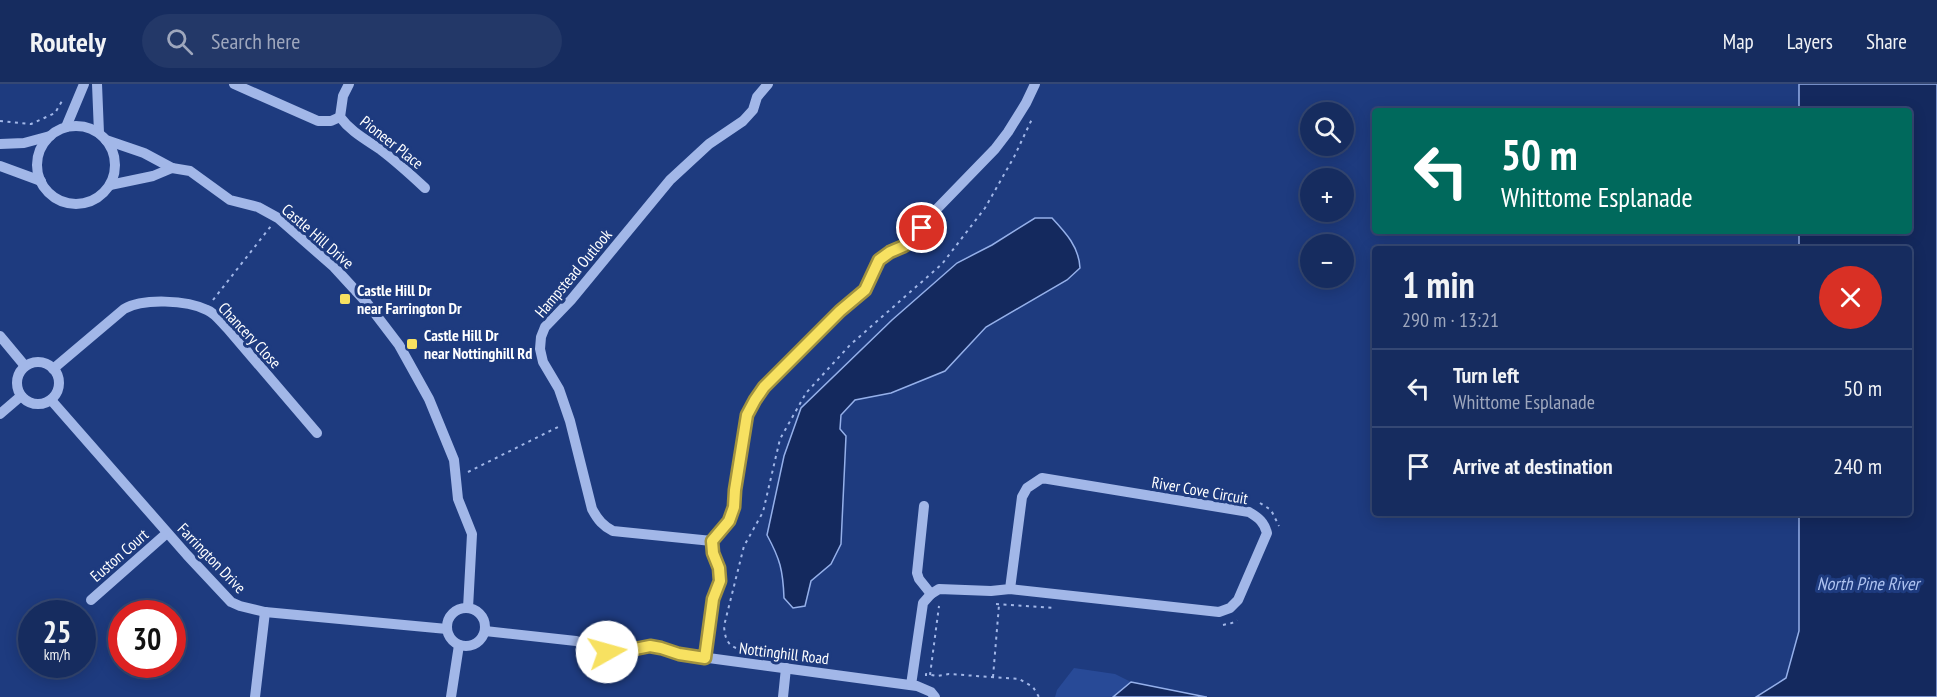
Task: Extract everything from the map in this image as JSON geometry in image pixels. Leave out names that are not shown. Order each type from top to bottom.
[{"type":"street","points":[[66,127],[84,84]]},
{"type":"street","points":[[96,84],[102,136]]},
{"type":"street","points":[[234,84],[318,122],[331,121],[340,117]]},
{"type":"street","name":"Pioneer Place","points":[[349,84],[343,96],[340,117],[357,135],[387,155],[425,188]]},
{"type":"street","name":"Hampstead Outlook","points":[[712,541],[614,531],[604,526],[597,518],[592,509],[570,421],[559,389],[543,362],[540,349],[541,337],[545,327],[571,300],[670,180],[708,144],[743,121],[753,110],[757,97],[768,84]]},
{"type":"street","points":[[705,658],[713,599],[720,581],[712,541],[729,521],[734,507],[747,415],[755,400],[764,387],[832,319],[865,290],[879,260],[915,239],[930,216],[995,149],[1014,122],[1035,84]]},
{"type":"street","points":[[0,144],[24,143],[50,136],[66,127],[88,128],[102,136],[112,150],[115,162],[110,185],[102,194],[92,201],[80,204],[57,199],[48,191],[41,181],[38,157],[42,145],[50,136]]},
{"type":"street","name":"Castle Hill Drive","points":[[102,136],[144,153],[172,168],[190,171],[230,200],[258,207],[278,218],[334,267],[367,303],[399,345],[429,399],[454,460],[455,488],[472,534],[468,608]]},
{"type":"street","points":[[0,166],[41,181]]},
{"type":"street","points":[[110,185],[153,176],[172,168]]},
{"type":"street","name":"Chancery Close","points":[[53,369],[133,304],[177,303],[206,309],[228,328],[317,433]]},
{"type":"street","points":[[0,336],[25,366]]},
{"type":"street","points":[[40,362],[53,369],[58,376],[59,385],[51,400],[35,404],[21,396],[17,383],[25,366],[40,362]]},
{"type":"street","points":[[0,414],[21,396]]},
{"type":"street","name":"Farrington Drive","points":[[51,400],[167,533],[231,602],[265,612],[447,629]]},
{"type":"street","name":"River Cove Circuit","points":[[931,594],[939,589],[991,591],[1010,589],[1219,612],[1230,608],[1238,600],[1267,533],[1259,518],[1249,513],[1042,478],[1027,488],[1022,496],[1010,589]]},
{"type":"street","points":[[911,685],[923,603],[931,594],[917,573],[924,506]]},
{"type":"street","name":"Euston Court","points":[[91,600],[167,533]]},
{"type":"street","points":[[468,608],[474,610],[483,619],[485,631],[478,643],[465,647],[450,639],[447,629],[452,613],[468,608]]},
{"type":"street","points":[[255,697],[265,612]]},
{"type":"street","name":"Nottinghill Road","points":[[485,631],[576,641],[607,652],[650,646],[705,658],[911,685],[926,689],[935,697]]},
{"type":"street","points":[[451,697],[459,645]]},
{"type":"street","points":[[783,697],[786,668]]},
{"type":"path","points":[[0,121],[31,124],[55,113],[64,98]]},
{"type":"path","points":[[739,649],[731,646],[725,639],[724,626],[744,546],[763,512],[780,439],[806,393],[850,345],[942,264],[985,208],[1014,157],[1034,115]]},
{"type":"path","points":[[206,309],[278,218]]},
{"type":"path","points":[[456,478],[570,421]]},
{"type":"path","points":[[1257,502],[1271,510],[1280,529]]},
{"type":"path","points":[[991,591],[993,604],[1064,608]]},
{"type":"path","points":[[926,689],[937,611],[939,605],[945,602]]},
{"type":"path","points":[[993,677],[999,604]]},
{"type":"path","points":[[1216,624],[1232,623],[1237,620]]},
{"type":"path","points":[[913,672],[936,676],[949,674],[1019,679],[1033,687],[1039,697]]},
{"type":"shaded area","points":[[1074,668],[1115,674],[1131,682],[1113,697],[1055,697],[1057,690]]},
{"type":"water","name":"North Pine River","points":[[1799,84],[1937,84],[1937,697],[1756,697],[1786,678],[1799,631],[1799,516],[1912,516],[1912,246],[1799,246],[1799,234],[1912,234],[1912,108],[1799,108]]},
{"type":"water","points":[[1035,218],[1052,218],[1074,247],[1080,268],[1067,280],[986,327],[945,371],[891,393],[855,400],[841,415],[840,429],[846,436],[841,544],[831,564],[811,581],[805,606],[793,608],[784,598],[780,565],[767,535],[784,456],[801,408],[892,320],[957,263],[992,245]]},
{"type":"water","points":[[1131,682],[1206,697],[1113,697]]},
{"type":"place","name":"Castle Hill Dr near Farrington Dr","points":[[345,299]]},
{"type":"place","name":"Castle Hill Dr near Nottinghill Rd","points":[[412,344]]},
{"type":"route","points":[[607,652],[650,646],[705,658],[713,599],[720,581],[712,541],[729,521],[734,507],[747,415],[764,387],[840,311],[865,290],[879,260],[915,239],[922,228]]}]
